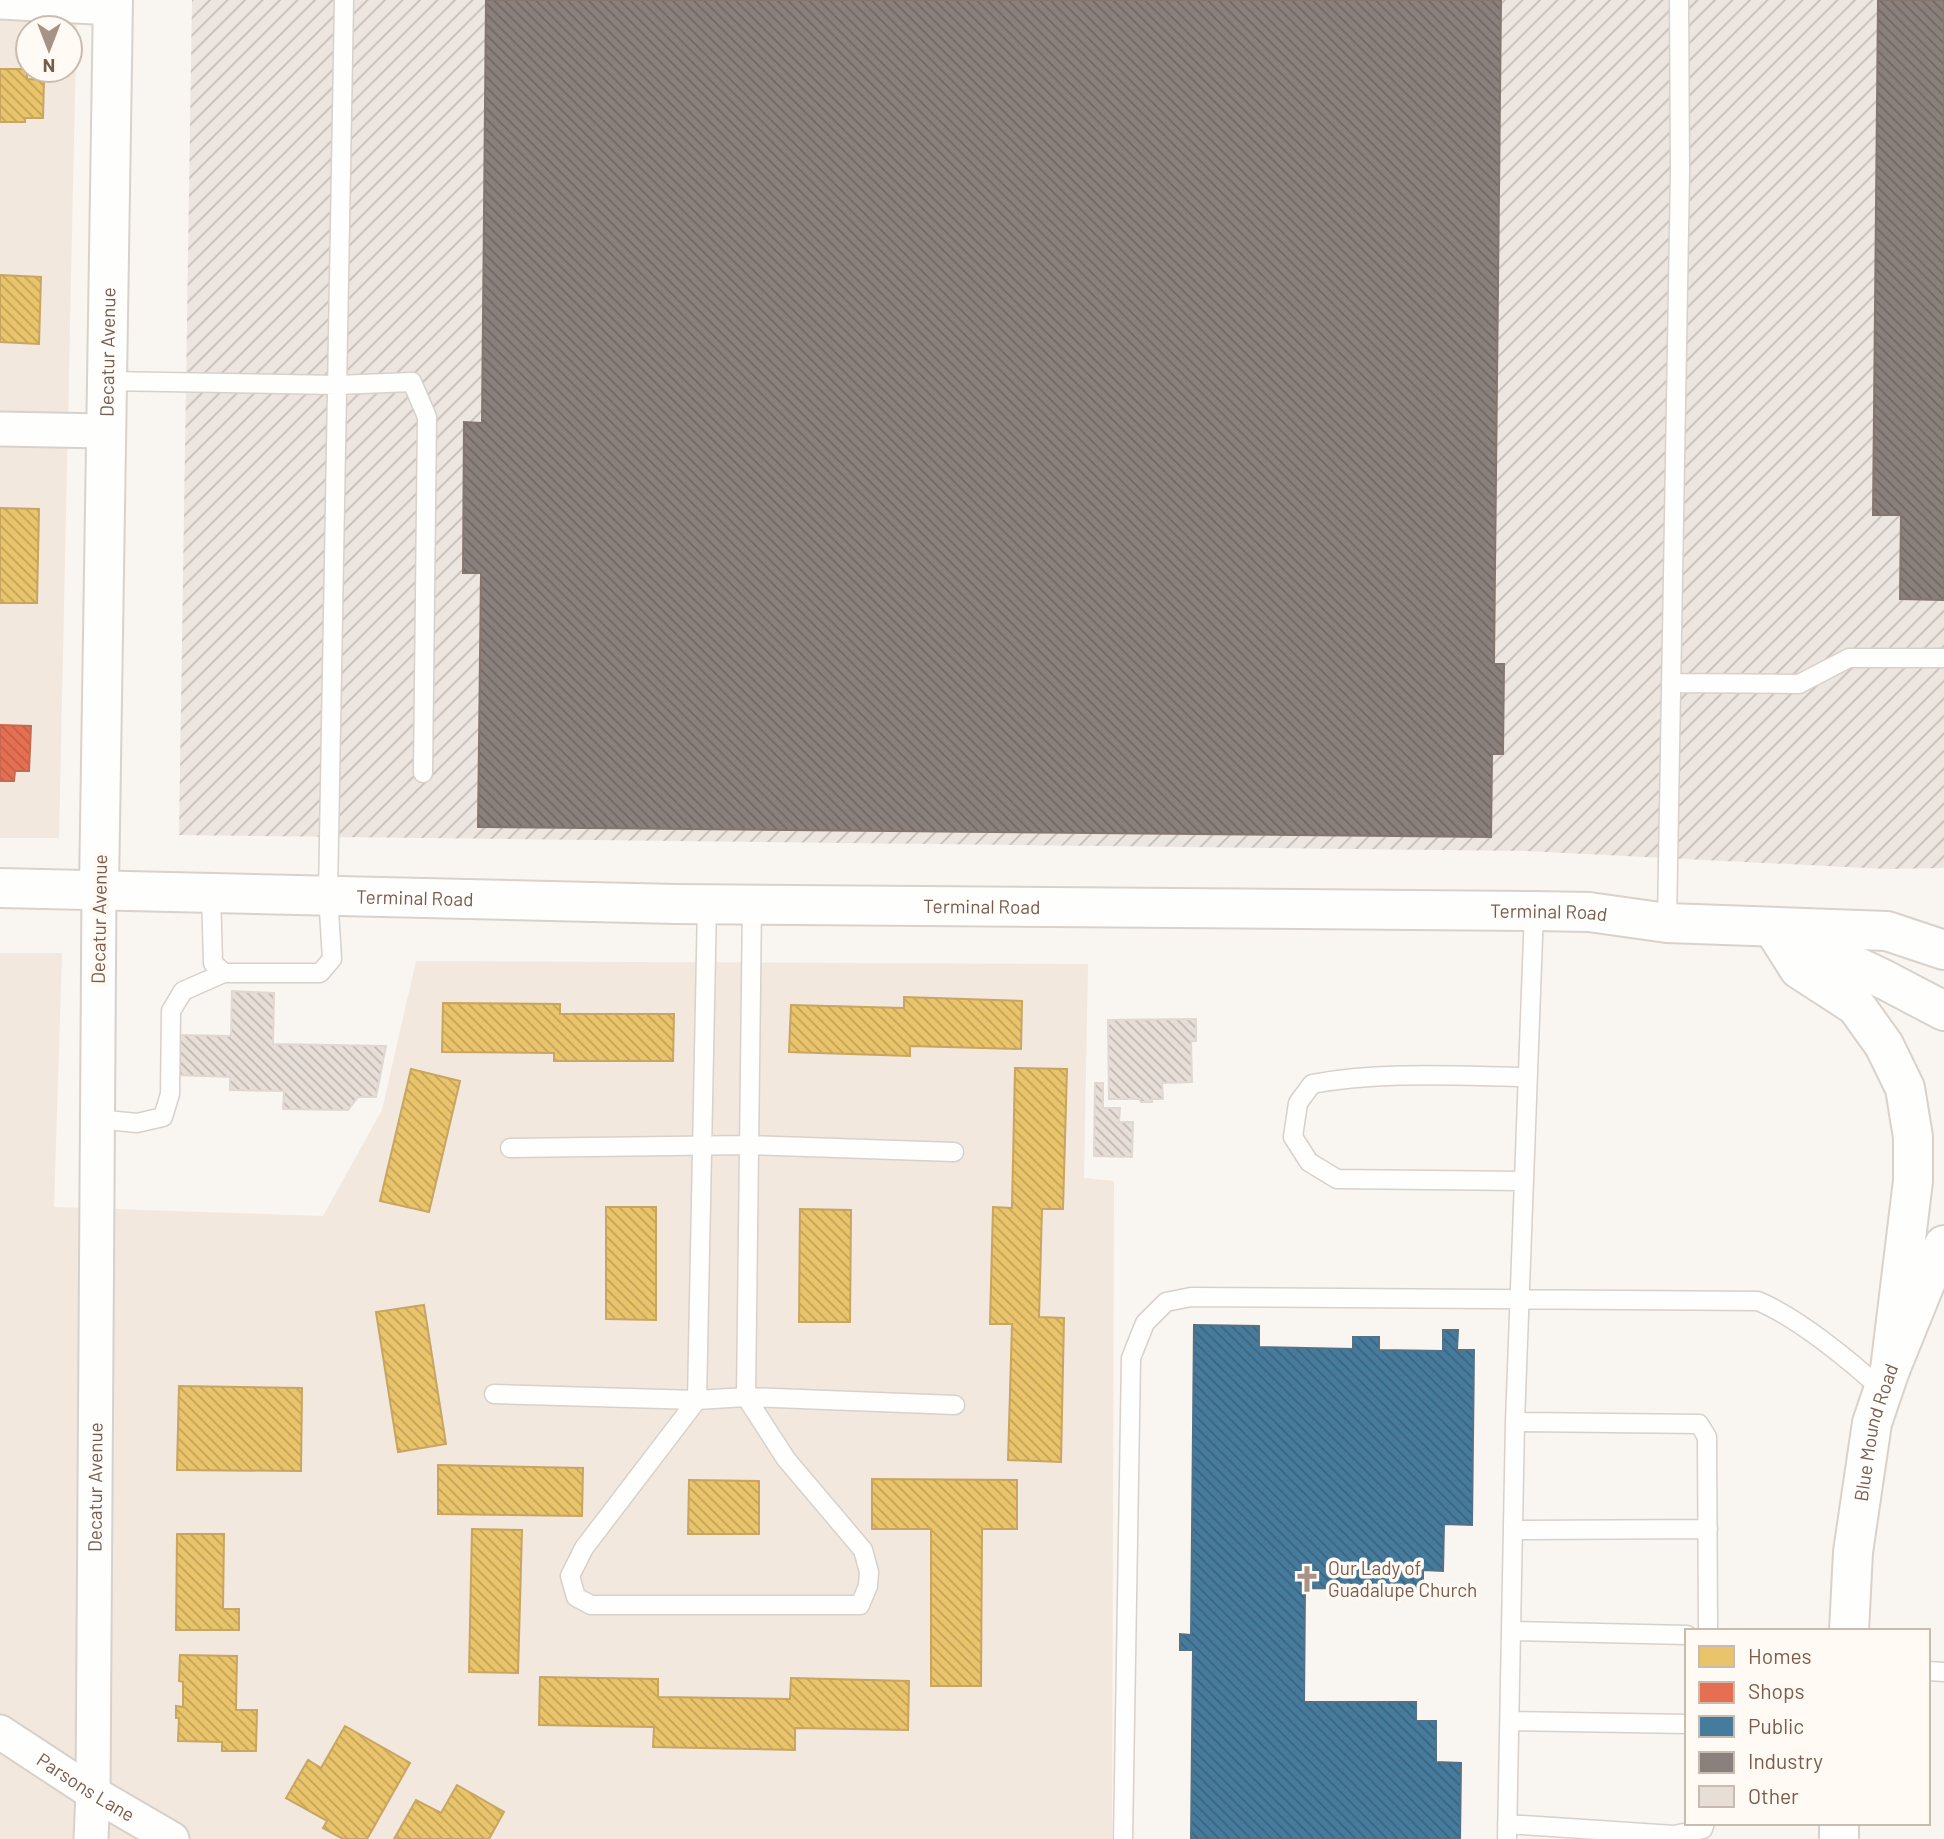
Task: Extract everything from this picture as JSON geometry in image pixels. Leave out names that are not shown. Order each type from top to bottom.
[{"type":"main road","name":"Decatur Avenue","points":[[99,889],[113,4]]},
{"type":"main road","name":"Terminal Road","points":[[0,888],[707,904],[1589,912],[1667,923],[1773,928],[1885,979],[1944,1011]]},
{"type":"main road","points":[[1773,928],[1887,931],[1944,950]]},
{"type":"main road","points":[[1773,928],[1799,969],[1856,1006],[1884,1045],[1905,1088],[1913,1137],[1913,1181],[1886,1381]]},
{"type":"main road","name":"Blue Mound Road","points":[[1849,1629],[1853,1552],[1872,1423],[1933,1264],[1944,1245]]},
{"type":"street","points":[[0,2],[113,4]]},
{"type":"street","points":[[0,429],[105,431]]},
{"type":"street","name":"Decatur Avenue","points":[[91,1839],[99,889]]},
{"type":"street","name":"Parsons Lane","points":[[0,1732],[93,1793],[172,1839]]},
{"type":"lane","points":[[97,1119],[137,1122],[163,1117],[170,1094],[171,1011],[183,991],[224,974],[320,974],[332,959],[328,895],[344,0]]},
{"type":"lane","points":[[1667,923],[1680,172],[1679,0]]},
{"type":"lane","points":[[106,381],[337,385],[412,382],[427,417],[424,773]]},
{"type":"lane","points":[[1672,683],[1799,684],[1849,658],[1944,658]]},
{"type":"lane","points":[[211,892],[213,963],[224,974]]},
{"type":"lane","points":[[707,904],[697,1401],[584,1548],[570,1576],[576,1597],[591,1605],[860,1605],[868,1586],[869,1572],[863,1550],[786,1458],[746,1397],[752,904]]},
{"type":"lane","points":[[1534,911],[1515,1422],[1507,1832],[1674,1835],[1703,1829],[1704,1825]]},
{"type":"lane","points":[[1523,1181],[1337,1179],[1309,1162],[1293,1137],[1298,1103],[1312,1084],[1338,1079],[1527,1077]]},
{"type":"lane","points":[[510,1148],[750,1144],[954,1152]]},
{"type":"lane","points":[[1123,1839],[1131,1358],[1145,1323],[1166,1301],[1191,1297],[1758,1301],[1775,1308],[1858,1367],[1886,1381]]},
{"type":"lane","points":[[494,1394],[697,1401],[746,1397],[955,1405]]},
{"type":"lane","points":[[1515,1422],[1699,1424],[1707,1437],[1708,1629]]},
{"type":"lane","points":[[1513,1530],[1708,1529]]},
{"type":"lane","points":[[1511,1631],[1685,1635]]},
{"type":"lane","points":[[1510,1721],[1685,1724]]},
{"type":"shaded area","points":[[0,0],[77,0],[77,14],[14,14],[14,84],[75,84],[59,838],[0,838]]},
{"type":"shaded area","points":[[192,0],[1944,0],[1944,868],[1887,869],[1526,851],[179,835]]},
{"type":"shaded area","points":[[0,953],[62,953],[54,1207],[323,1216],[382,1110],[416,961],[1088,964],[1084,1178],[1114,1181],[1112,1839],[0,1839]]},
{"type":"building: Homes","points":[[0,69],[14,69],[14,84],[44,84],[43,118],[25,118],[25,122],[0,122]]},
{"type":"building: Homes","points":[[0,275],[41,277],[39,344],[0,342]]},
{"type":"building: Homes","points":[[0,508],[39,509],[37,603],[0,603]]},
{"type":"building: Homes","points":[[904,997],[1022,1001],[1021,1049],[910,1046],[910,1056],[789,1052],[791,1005],[904,1008]]},
{"type":"building: Homes","points":[[443,1003],[560,1004],[560,1014],[674,1014],[673,1061],[554,1061],[554,1053],[442,1052]]},
{"type":"building: Homes","points":[[1015,1068],[1067,1069],[1063,1209],[1042,1209],[1039,1317],[1064,1318],[1061,1462],[1008,1460],[1012,1324],[990,1324],[993,1207],[1012,1208]]},
{"type":"building: Homes","points":[[411,1069],[460,1081],[429,1212],[380,1201]]},
{"type":"building: Homes","points":[[606,1207],[656,1207],[656,1320],[606,1319]]},
{"type":"building: Homes","points":[[800,1209],[851,1210],[850,1322],[799,1322]]},
{"type":"building: Homes","points":[[424,1305],[446,1444],[398,1452],[376,1312]]},
{"type":"building: Homes","points":[[179,1386],[302,1388],[301,1471],[177,1470]]},
{"type":"building: Homes","points":[[438,1465],[583,1468],[582,1516],[438,1514]]},
{"type":"building: Homes","points":[[872,1479],[1017,1480],[1017,1529],[982,1529],[981,1686],[931,1686],[931,1529],[872,1529]]},
{"type":"building: Homes","points":[[689,1480],[759,1481],[759,1534],[688,1534]]},
{"type":"building: Homes","points":[[472,1529],[522,1530],[518,1673],[469,1672]]},
{"type":"building: Homes","points":[[177,1534],[224,1534],[223,1609],[239,1609],[239,1630],[176,1630]]},
{"type":"building: Homes","points":[[180,1655],[237,1656],[236,1710],[257,1710],[256,1751],[222,1751],[222,1742],[178,1741],[179,1718],[176,1718],[176,1706],[183,1707],[183,1682],[179,1681]]},
{"type":"building: Homes","points":[[540,1677],[658,1679],[658,1697],[790,1699],[791,1678],[909,1681],[908,1730],[795,1728],[795,1750],[653,1747],[654,1727],[539,1725]]},
{"type":"building: Homes","points":[[345,1726],[410,1763],[367,1839],[343,1839],[323,1828],[327,1821],[286,1798],[308,1760],[321,1768]]},
{"type":"building: Homes","points":[[457,1785],[504,1812],[489,1839],[394,1839],[416,1800],[441,1813]]},
{"type":"building: Shops","points":[[0,725],[31,726],[29,771],[15,771],[14,781],[0,781]]},
{"type":"building: Public","name":"Our Lady of Guadalupe Church","points":[[1194,1325],[1259,1326],[1259,1347],[1353,1349],[1353,1337],[1379,1337],[1379,1350],[1443,1351],[1443,1330],[1458,1330],[1457,1350],[1474,1350],[1472,1525],[1444,1524],[1443,1571],[1423,1570],[1423,1589],[1305,1588],[1304,1702],[1416,1702],[1416,1721],[1436,1721],[1436,1762],[1461,1763],[1460,1839],[1191,1839],[1193,1650],[1180,1650],[1180,1634],[1191,1635]]},
{"type":"building: Industry","points":[[486,0],[1501,0],[1494,664],[1504,664],[1503,754],[1492,754],[1491,837],[478,827],[481,573],[463,573],[464,422],[482,423]]},
{"type":"building: Industry","points":[[1878,0],[1944,0],[1944,600],[1900,599],[1901,515],[1873,515]]},
{"type":"building: Other","points":[[232,991],[274,993],[273,1044],[386,1046],[376,1097],[358,1097],[348,1110],[283,1109],[284,1091],[230,1090],[230,1077],[177,1075],[178,1035],[231,1036]]},
{"type":"building: Other","points":[[1196,1019],[1196,1041],[1191,1041],[1192,1082],[1162,1083],[1163,1099],[1152,1099],[1152,1102],[1141,1102],[1140,1099],[1109,1099],[1108,1020]]},
{"type":"building: Other","points":[[1095,1083],[1103,1083],[1103,1108],[1120,1108],[1119,1122],[1133,1122],[1132,1157],[1094,1156]]},
{"type":"place","name":"Our Lady of Guadalupe Church","points":[[1307,1579]]}]
